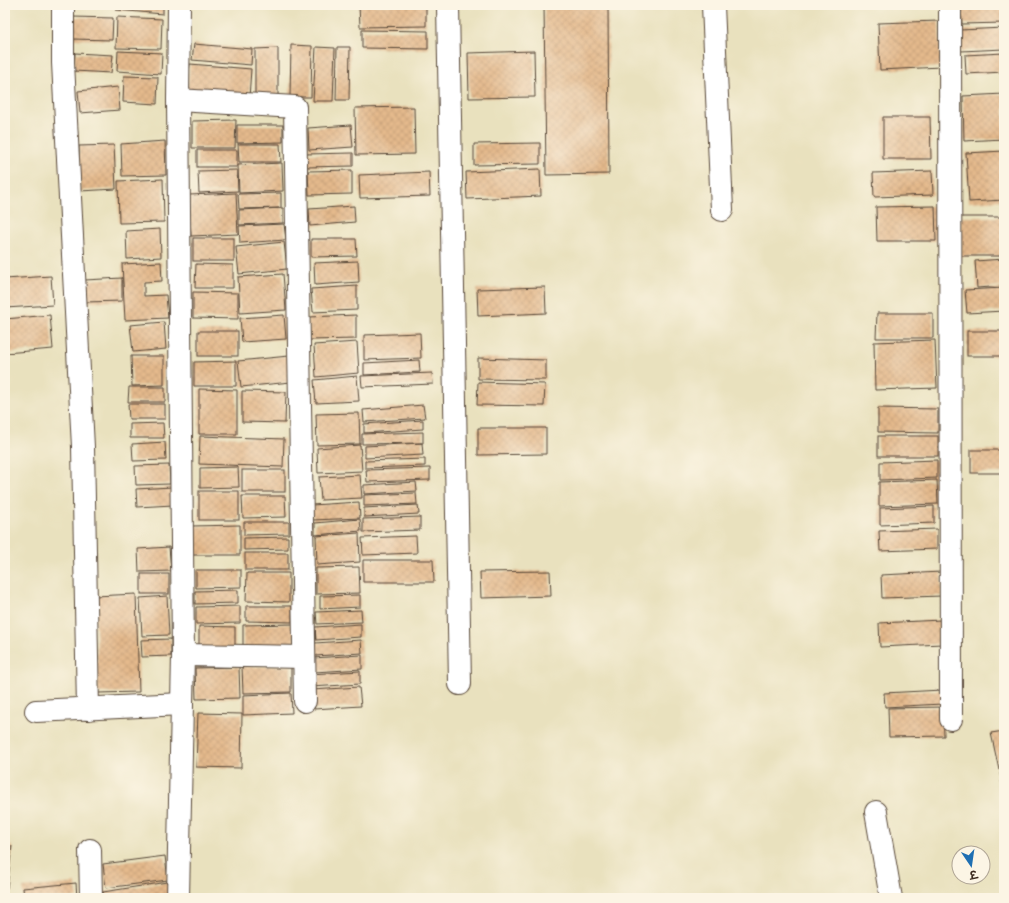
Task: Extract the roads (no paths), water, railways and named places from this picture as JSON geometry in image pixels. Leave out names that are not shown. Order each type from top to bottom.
[{"type":"street","points":[[62,5],[63,63],[83,447],[88,709]]},
{"type":"street","points":[[178,898],[183,655],[178,100],[179,5]]},
{"type":"street","points":[[448,5],[460,684]]},
{"type":"street","points":[[714,5],[722,210]]},
{"type":"street","points":[[950,5],[951,719]]},
{"type":"street","points":[[178,100],[295,107],[305,701]]},
{"type":"street","points":[[183,655],[304,656]]},
{"type":"street","points":[[36,711],[182,704]]},
{"type":"street","points":[[876,812],[891,898]]},
{"type":"street","points":[[90,850],[91,898]]}]
